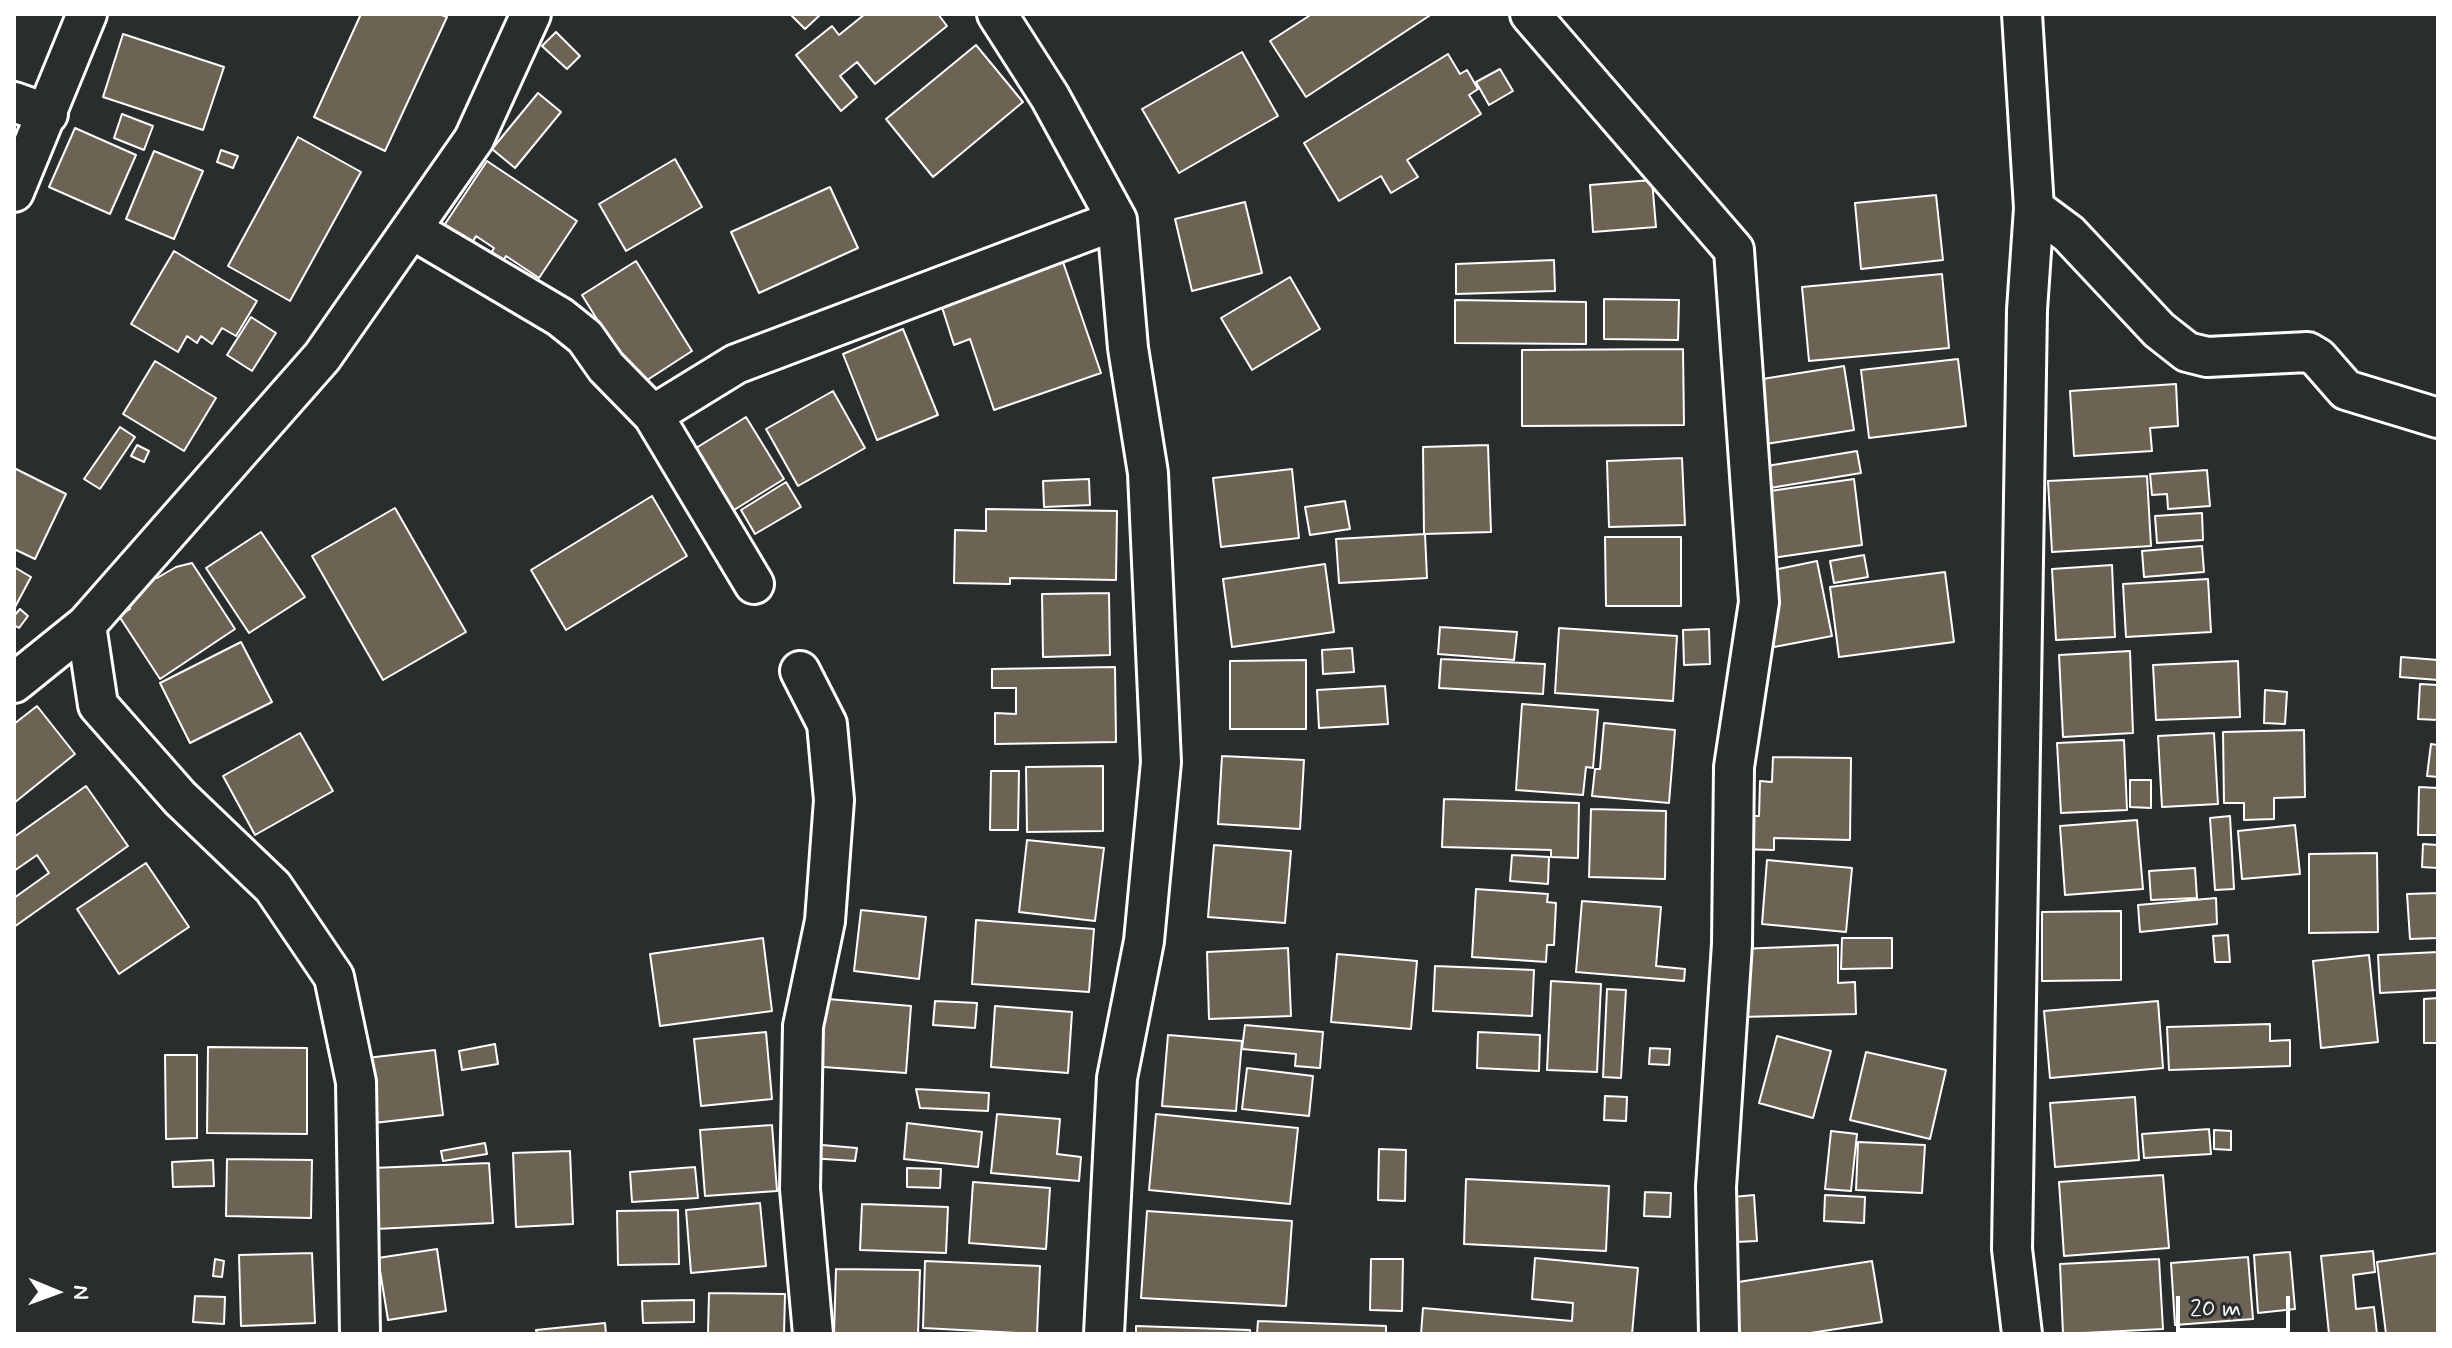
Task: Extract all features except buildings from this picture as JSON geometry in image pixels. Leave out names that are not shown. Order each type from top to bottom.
[{"type":"street","points":[[14,192],[31,108],[87,14]]},
{"type":"street","points":[[14,683],[86,625],[322,357],[474,139],[531,14]]},
{"type":"street","points":[[997,14],[1050,97],[1117,220],[1128,348],[1148,473],[1161,762],[1144,941],[1117,1078],[1104,1334]]},
{"type":"street","points":[[1530,14],[1734,250],[1759,602],[1734,767],[1732,944],[1716,1187],[1719,1334]]},
{"type":"street","points":[[2022,14],[2034,208],[2027,310],[2012,1249],[2022,1334]]},
{"type":"street","points":[[2034,208],[2069,234],[2159,330],[2187,352],[2207,357],[2295,350],[2308,352],[2318,358],[2346,390],[2438,418]]},
{"type":"street","points":[[653,415],[736,364],[1117,220]]},
{"type":"street","points":[[413,230],[560,317],[585,337],[606,367],[653,415],[754,584]]},
{"type":"street","points":[[86,625],[98,705],[180,798],[273,887],[334,977],[356,1082],[360,1334]]},
{"type":"street","points":[[800,671],[827,724],[834,800],[825,921],[803,1026],[800,1189],[813,1334]]}]
